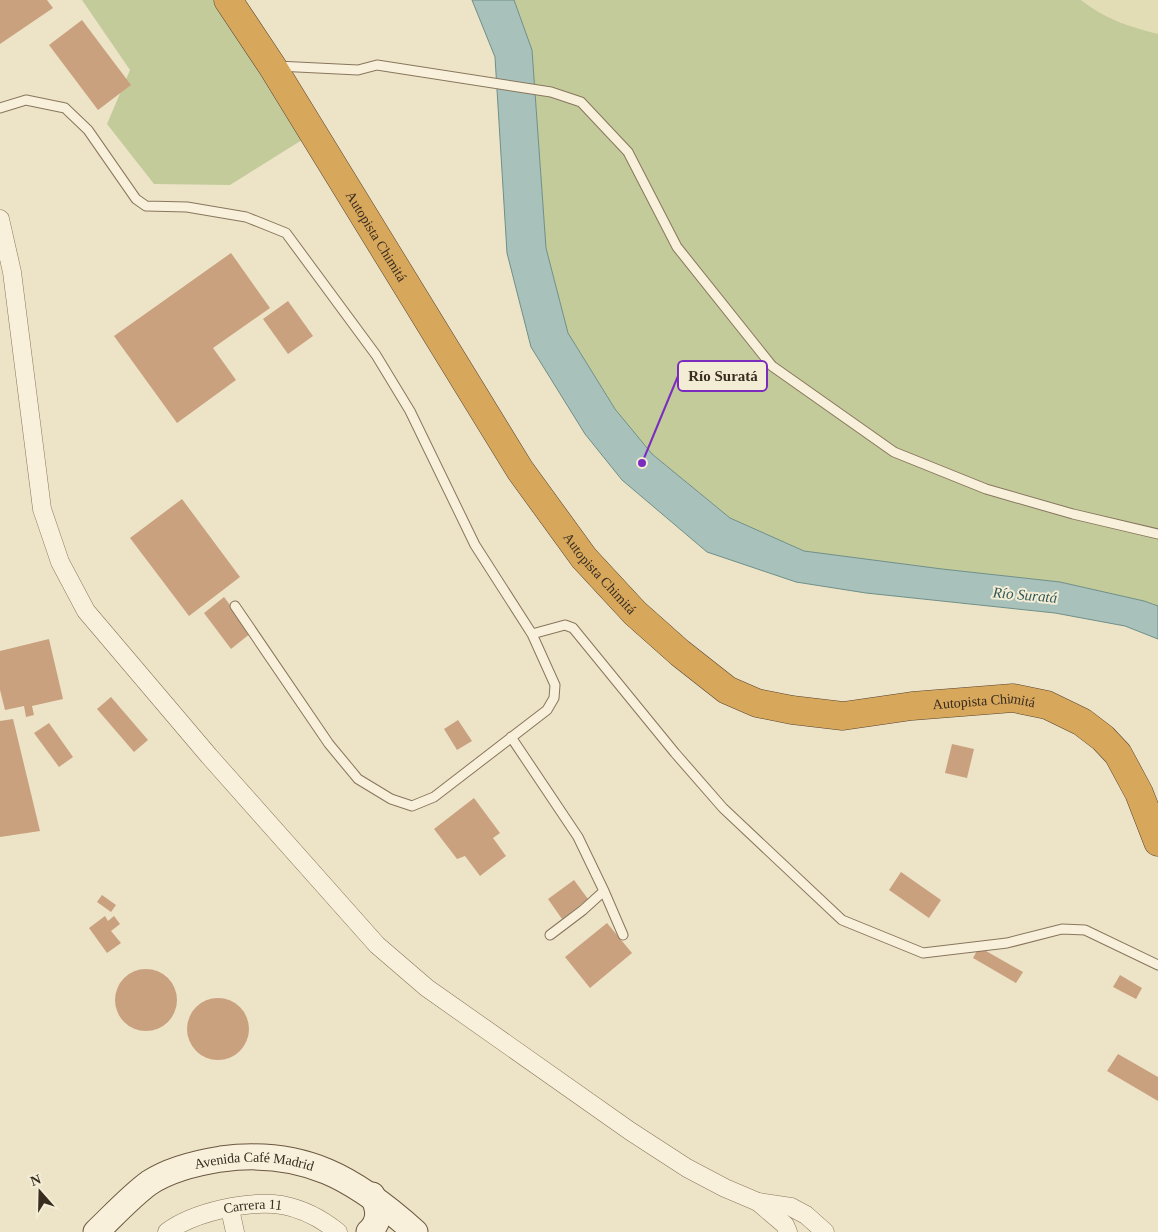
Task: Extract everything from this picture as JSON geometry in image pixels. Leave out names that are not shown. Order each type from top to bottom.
[{"type":"highway","name":"Autopista Chimitá","points":[[228,0],[272,66],[520,470],[584,558],[635,613],[673,648],[727,690],[757,703],[792,710],[842,716],[912,706],[1013,698],[1047,705],[1082,722],[1103,738],[1118,754],[1139,793],[1158,842]]},
{"type":"street","points":[[0,220],[12,272],[42,509],[60,562],[86,611],[209,756],[376,945],[427,988],[630,1131],[687,1168],[725,1188],[758,1202],[785,1226],[788,1232]]},
{"type":"street","name":"Avenida Café Madrid","points":[[96,1232],[150,1183],[185,1167],[228,1158],[262,1156],[287,1158],[336,1175],[372,1195],[416,1232]]},
{"type":"street","points":[[369,1232],[377,1221],[378,1212],[372,1195]]},
{"type":"street","points":[[758,1202],[791,1207],[806,1215],[825,1232]]},
{"type":"street","name":"Carrera 11","points":[[167,1232],[191,1218],[230,1209],[281,1205],[313,1216],[338,1232]]},
{"type":"street","points":[[230,1209],[235,1232]]},
{"type":"lane","points":[[272,66],[358,70],[377,65],[551,92],[581,102],[628,152],[677,247],[772,366],[894,452],[986,489],[1074,514],[1158,534]]},
{"type":"lane","points":[[0,108],[26,100],[65,108],[88,130],[136,199],[146,206],[186,207],[246,216],[286,233],[376,355],[410,411],[475,544],[532,634],[555,685],[554,698],[547,710],[434,797],[412,806],[391,799],[358,779],[335,751],[235,606]]},
{"type":"lane","points":[[532,634],[565,624],[573,628],[674,754],[723,808],[842,920],[923,953],[1007,943],[1062,929],[1085,930],[1158,965]]},
{"type":"lane","points":[[511,737],[578,837],[623,935]]},
{"type":"lane","points":[[550,935],[604,891]]},
{"type":"shaded area","points":[[1081,0],[1158,0],[1158,34],[1134,28],[1095,11]]},
{"type":"green space","points":[[82,0],[215,0],[302,140],[230,185],[154,184],[107,124],[130,70]]},
{"type":"green space","points":[[514,0],[1081,0],[1098,12],[1117,21],[1158,34],[1158,606],[1144,601],[1060,582],[804,551],[730,518],[652,454],[615,409],[568,333],[546,248],[532,50]]},
{"type":"water","points":[[472,0],[514,0],[532,50],[546,248],[568,333],[615,409],[652,454],[730,518],[804,551],[1060,582],[1144,601],[1158,606],[1158,639],[1125,626],[1055,613],[866,593],[796,582],[707,552],[622,480],[585,434],[531,347],[507,253],[495,57]]},
{"type":"building","points":[[0,0],[47,0],[53,8],[0,44]]},
{"type":"building","points":[[82,20],[131,85],[98,110],[49,45]]},
{"type":"building","points":[[231,253],[270,308],[213,348],[236,380],[177,423],[114,336]]},
{"type":"building","points":[[288,301],[313,336],[288,354],[263,319]]},
{"type":"building","points":[[182,499],[240,577],[189,616],[130,538]]},
{"type":"building","points":[[224,597],[251,633],[231,649],[204,613]]},
{"type":"building","points":[[49,639],[63,699],[32,706],[34,715],[26,717],[24,706],[5,710],[0,690],[0,651]]},
{"type":"building","points":[[111,697],[148,740],[134,752],[97,709]]},
{"type":"building","points":[[13,719],[40,831],[0,837],[0,721]]},
{"type":"building","points":[[458,720],[472,741],[457,750],[444,729]]},
{"type":"building","points":[[49,723],[73,757],[59,767],[34,733]]},
{"type":"building","points":[[952,744],[974,749],[967,778],[945,773]]},
{"type":"building","points":[[474,798],[500,833],[493,838],[506,856],[480,876],[465,856],[457,859],[434,829]]},
{"type":"building","points":[[901,872],[941,900],[929,918],[889,890]]},
{"type":"building","points":[[574,880],[588,899],[562,919],[548,899]]},
{"type":"building","points":[[102,895],[116,905],[111,912],[97,902]]},
{"type":"building","points":[[105,916],[108,921],[114,916],[120,924],[111,931],[121,943],[107,953],[89,928]]},
{"type":"building","points":[[607,923],[632,953],[590,988],[565,957]]},
{"type":"building","points":[[979,947],[1023,972],[1016,983],[973,958]]},
{"type":"building","points":[[146,969],[158,971],[168,978],[175,988],[177,1000],[175,1012],[168,1022],[158,1029],[146,1031],[134,1029],[124,1022],[117,1012],[115,1000],[117,988],[124,978],[134,971]]},
{"type":"building","points":[[1120,975],[1142,988],[1136,999],[1113,987]]},
{"type":"building","points":[[218,998],[230,1000],[240,1007],[247,1017],[249,1029],[247,1041],[240,1051],[230,1058],[218,1060],[206,1058],[196,1051],[189,1041],[187,1029],[189,1017],[196,1007],[206,1000]]},
{"type":"building","points":[[1118,1054],[1158,1077],[1158,1101],[1107,1071]]},
{"type":"place","name":"Río Suratá","points":[[642,463]]}]
